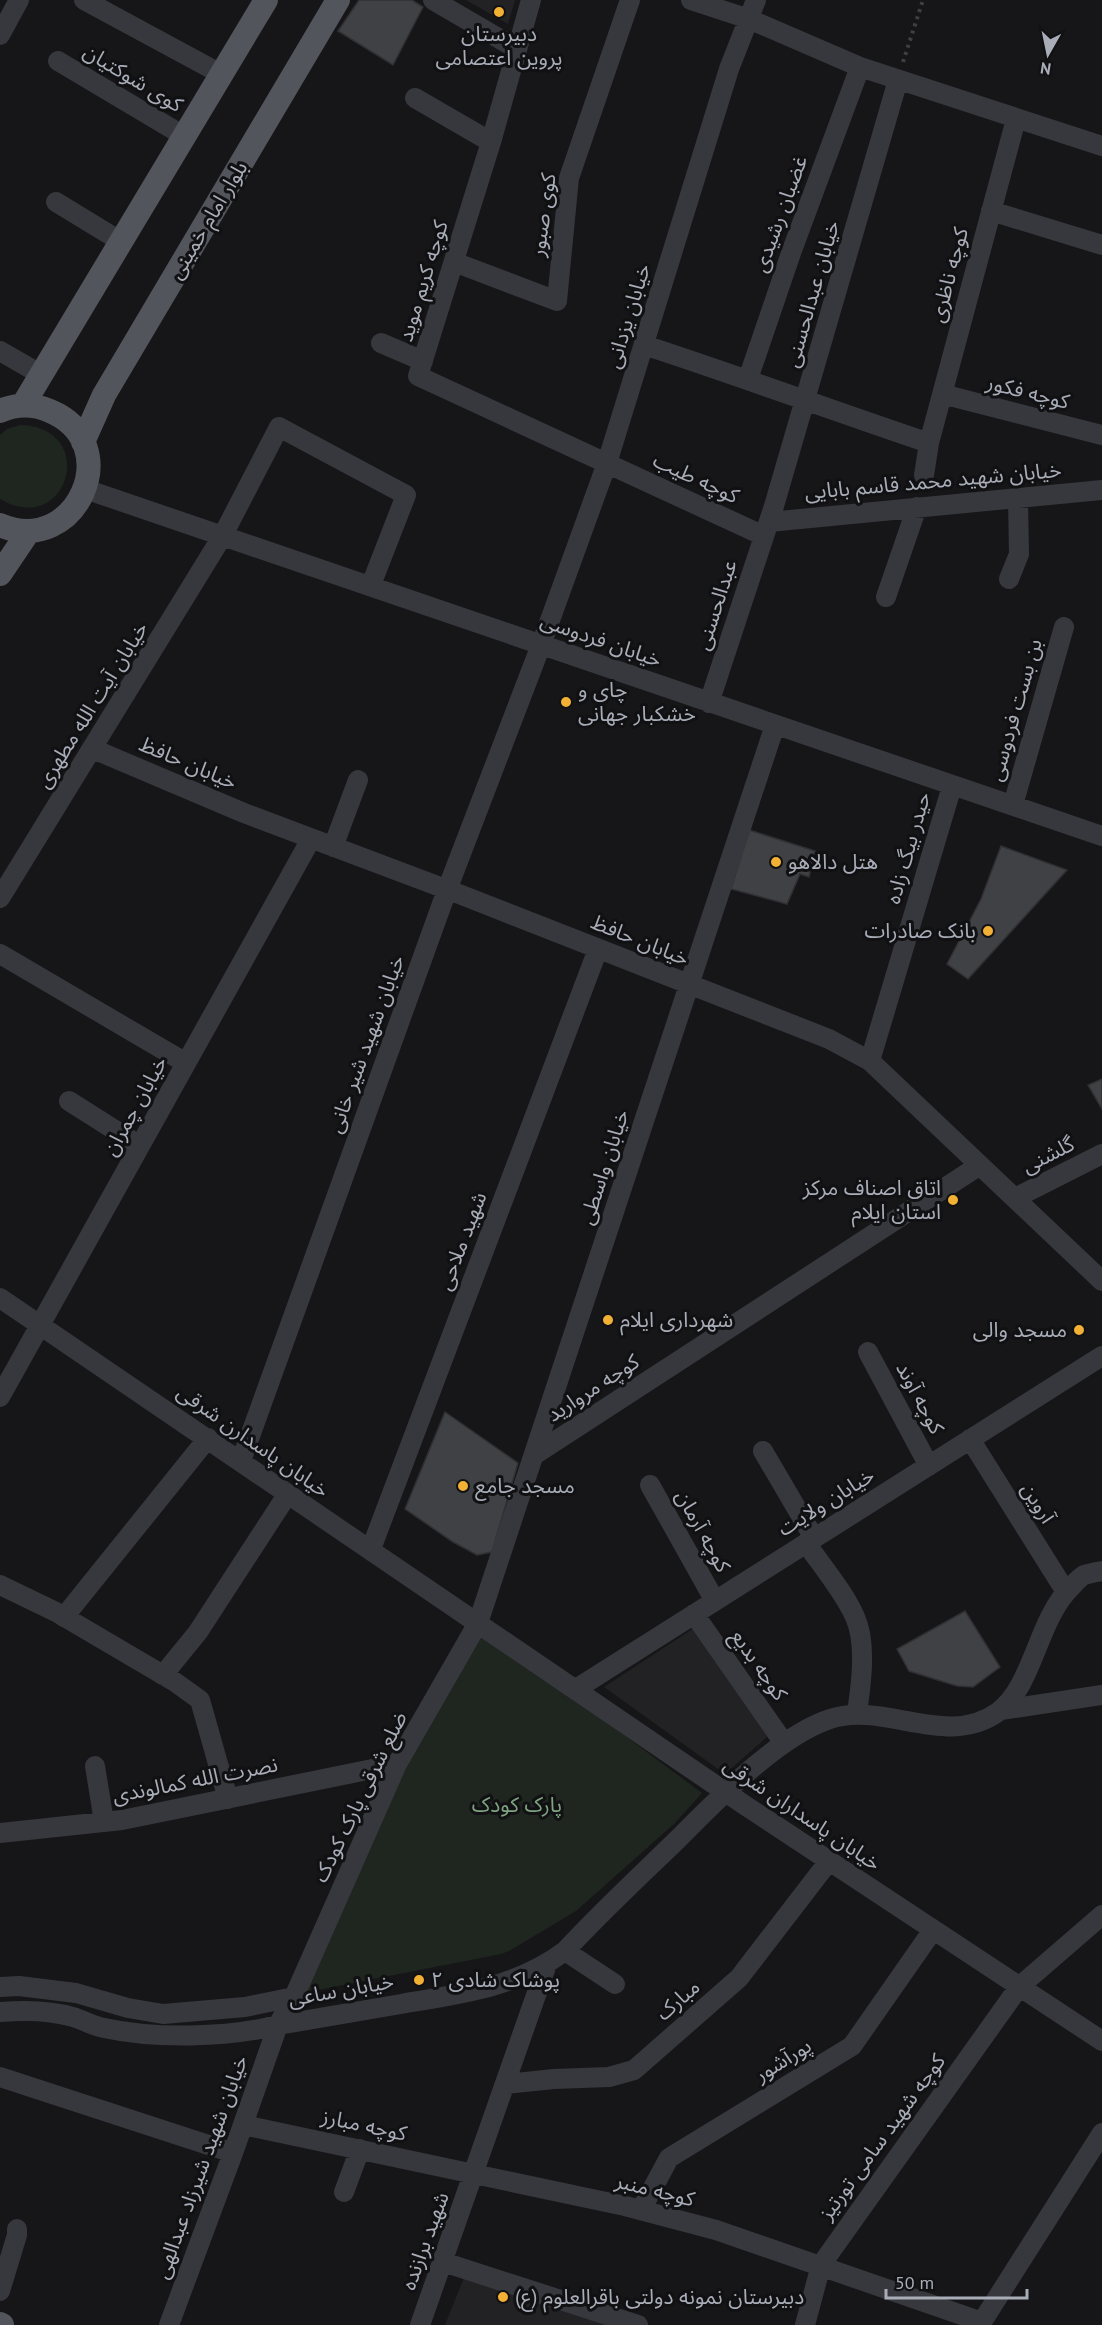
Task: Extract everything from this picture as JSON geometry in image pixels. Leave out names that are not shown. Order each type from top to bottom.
[{"type":"main road","points":[[11,408],[40,374],[266,0]]},
{"type":"main road","name":"بلوار امام خمینی","points":[[83,442],[104,395],[338,0]]},
{"type":"main road","points":[[0,525],[10,529],[29,531],[45,528],[61,521],[74,509],[88,478],[89,460],[83,442],[73,426],[58,414],[41,407],[11,408]]},
{"type":"main road","points":[[0,574],[29,531]]},
{"type":"street","points":[[0,35],[19,0]]},
{"type":"street","points":[[84,0],[221,74]]},
{"type":"street","points":[[433,0],[517,49]]},
{"type":"street","name":"کوچه کریم موید","points":[[531,0],[491,142],[418,376],[607,463]]},
{"type":"street","name":"کوی صبور","points":[[454,262],[556,301],[569,178],[630,0]]},
{"type":"street","points":[[691,0],[749,19],[860,67],[1102,146]]},
{"type":"street","name":"خیابان یزدانی","points":[[541,645],[607,463],[729,69],[756,0]]},
{"type":"street","name":"کوی شوکتیان","points":[[58,61],[184,136]]},
{"type":"street","name":"غضبان رشیدی","points":[[748,379],[791,253],[860,67]]},
{"type":"street","name":"خیابان عبدالحسنی","points":[[766,529],[806,401],[898,80]]},
{"type":"street","points":[[415,98],[491,142]]},
{"type":"street","name":"کوچه ناظری","points":[[924,475],[929,443],[1016,119]]},
{"type":"street","points":[[56,201],[120,241]]},
{"type":"street","points":[[991,211],[1102,245]]},
{"type":"street","points":[[381,343],[423,361]]},
{"type":"street","points":[[644,345],[929,443]]},
{"type":"street","points":[[0,351],[40,374]]},
{"type":"street","name":"کوچه فکور","points":[[942,394],[1102,435]]},
{"type":"street","name":"خیابان آیت الله مطهری","points":[[0,898],[223,535],[279,427],[406,495],[370,585]]},
{"type":"street","name":"کوچه طیب","points":[[607,463],[766,529]]},
{"type":"street","name":"خیابان فردوسی","points":[[85,489],[1102,836]]},
{"type":"street","name":"خیابان شهید محمد قاسم بابایی","points":[[766,529],[917,507],[1102,490]]},
{"type":"street","points":[[1009,579],[1019,554],[1018,498]]},
{"type":"street","points":[[886,597],[917,507]]},
{"type":"street","name":"عبدالحسنی","points":[[709,703],[766,529]]},
{"type":"street","name":"بن بست فردوسی","points":[[1013,805],[1064,627]]},
{"type":"street","name":"خیابان شهید شیر خانی","points":[[242,1461],[447,890],[541,645]]},
{"type":"street","name":"خیابان واسطی","points":[[478,1623],[775,725]]},
{"type":"street","name":"خیابان حافظ","points":[[93,749],[244,813],[829,1039],[870,1061],[1102,1281]]},
{"type":"street","points":[[333,847],[358,780]]},
{"type":"street","name":"حیدر بیگ زاده","points":[[870,1061],[952,786]]},
{"type":"street","name":"خیابان چمران","points":[[0,1397],[311,838]]},
{"type":"street","name":"شهید ملاحی","points":[[370,1549],[598,949]]},
{"type":"street","points":[[0,954],[186,1063]]},
{"type":"street","points":[[69,1101],[140,1146]]},
{"type":"street","name":"گلشنی","points":[[1015,1198],[1102,1154]]},
{"type":"street","name":"کوچه مروارید","points":[[534,1455],[980,1165]]},
{"type":"street","name":"خیابان پاسدارن شرقی","points":[[0,1298],[478,1623]]},
{"type":"street","name":"کوچه آوند","points":[[868,1352],[929,1466]]},
{"type":"street","name":"خیابان ولایت","points":[[576,1689],[1102,1356]]},
{"type":"street","points":[[64,1617],[208,1438]]},
{"type":"street","name":"آروین","points":[[970,1439],[1066,1592]]},
{"type":"street","points":[[763,1451],[810,1541],[856,1618],[861,1647],[862,1677],[857,1713],[929,1725],[963,1726],[984,1721],[1001,1710],[1019,1688],[1053,1613],[1066,1592],[1083,1576],[1102,1570]]},
{"type":"street","name":"کوچه آرمان","points":[[650,1485],[715,1601]]},
{"type":"street","points":[[163,1676],[198,1632],[287,1495]]},
{"type":"street","points":[[0,1585],[64,1617],[189,1690],[200,1700],[228,1799]]},
{"type":"street","name":"کوچه بدیع","points":[[694,1614],[784,1743]]},
{"type":"street","name":"خیابان پاسداران شرقی","points":[[478,1623],[829,1861],[1102,2041]]},
{"type":"street","name":"ضلع شرقی پارک کودک","points":[[278,2025],[294,1997],[397,1764],[478,1623]]},
{"type":"street","points":[[1001,1710],[1102,1695]]},
{"type":"street","name":"خیابان ساعی","points":[[0,2012],[28,2010],[71,2016],[102,2028],[152,2036],[258,2031],[278,2025],[469,1993],[514,1981],[547,1964],[565,1951],[726,1792],[784,1743],[808,1728],[831,1718],[857,1713]]},
{"type":"street","name":"نصرت الله کمالوندی","points":[[0,1833],[104,1822],[397,1764]]},
{"type":"street","points":[[95,1766],[104,1822]]},
{"type":"street","name":"مبارک","points":[[506,2084],[609,2077],[634,2070],[739,1978],[829,1861]]},
{"type":"street","name":"کوچه شهید سامی تورتیز","points":[[805,2325],[820,2265],[1019,1987],[1102,1915]]},
{"type":"street","name":"پورآشور","points":[[641,2210],[669,2158],[852,2046],[933,1930]]},
{"type":"street","points":[[565,1951],[615,1984]]},
{"type":"street","name":"شهید برازنده","points":[[420,2325],[547,1964]]},
{"type":"street","name":"خیابان ساعی","points":[[0,1987],[19,1986],[76,1993],[128,2008],[164,2014],[245,2007],[294,1997]]},
{"type":"street","name":"خیابان شهید شیرزاد عبدالهی","points":[[168,2325],[233,2153],[278,2025]]},
{"type":"street","points":[[0,2077],[233,2153]]},
{"type":"street","name":"کوچه مبارز","points":[[243,2125],[475,2173]]},
{"type":"street","points":[[981,2323],[1102,2133]]},
{"type":"street","points":[[344,2192],[360,2149]]},
{"type":"street","name":"کوچه منبر","points":[[475,2173],[641,2210],[716,2230],[981,2323]]},
{"type":"street","points":[[0,2291],[17,2229]]},
{"type":"street","points":[[443,2262],[638,2325]]},
{"type":"path","points":[[898,80],[923,0]]},
{"type":"shaded area","name":"دبیرستان پروین اعتصامی","points":[[466,0],[515,0],[508,24]]},
{"type":"shaded area","points":[[694,1628],[769,1735],[725,1774],[604,1687]]},
{"type":"shaded area","name":"دبیرستان نمونه دولتی باقرالعلوم (ع)","points":[[467,2270],[631,2325],[445,2325]]},
{"type":"green space","points":[[20,425],[45,430],[60,443],[67,460],[66,478],[57,494],[43,505],[24,507],[0,499],[0,435],[7,429]]},
{"type":"green space","name":"پارک کودک","points":[[480,1628],[702,1793],[674,1824],[576,1911],[509,1951],[302,1993],[401,1765]]},
{"type":"building","points":[[359,0],[412,0],[423,7],[393,65],[338,31]]},
{"type":"building","name":"هتل دالاهو","points":[[749,830],[815,851],[809,877],[800,874],[787,904],[731,889]]},
{"type":"building","name":"بانک صادرات","points":[[1001,846],[1067,870],[968,979],[947,964],[981,899]]},
{"type":"building","points":[[1102,1079],[1102,1109],[1088,1085]]},
{"type":"building","name":"مسجد جامع","points":[[445,1412],[518,1463],[492,1552],[477,1555],[453,1542],[405,1509]]},
{"type":"building","points":[[965,1611],[1000,1667],[973,1687],[957,1686],[909,1671],[897,1649]]},
{"type":"place","name":"دبیرستان پروین اعتصامی","points":[[499,12]]},
{"type":"place","name":"چای و خشکبار جهانی","points":[[566,702]]},
{"type":"place","name":"هتل دالاهو","points":[[776,862]]},
{"type":"place","name":"بانک صادرات","points":[[988,931]]},
{"type":"place","name":"اتاق اصناف مرکز استان ایلام","points":[[953,1200]]},
{"type":"place","name":"شهرداری ایلام","points":[[608,1320]]},
{"type":"place","name":"مسجد والی","points":[[1079,1330]]},
{"type":"place","name":"مسجد جامع","points":[[463,1486]]},
{"type":"place","name":"پوشاک شادی ۲","points":[[419,1980]]},
{"type":"place","name":"دبیرستان نمونه دولتی باقرالعلوم (ع)","points":[[503,2297]]}]
